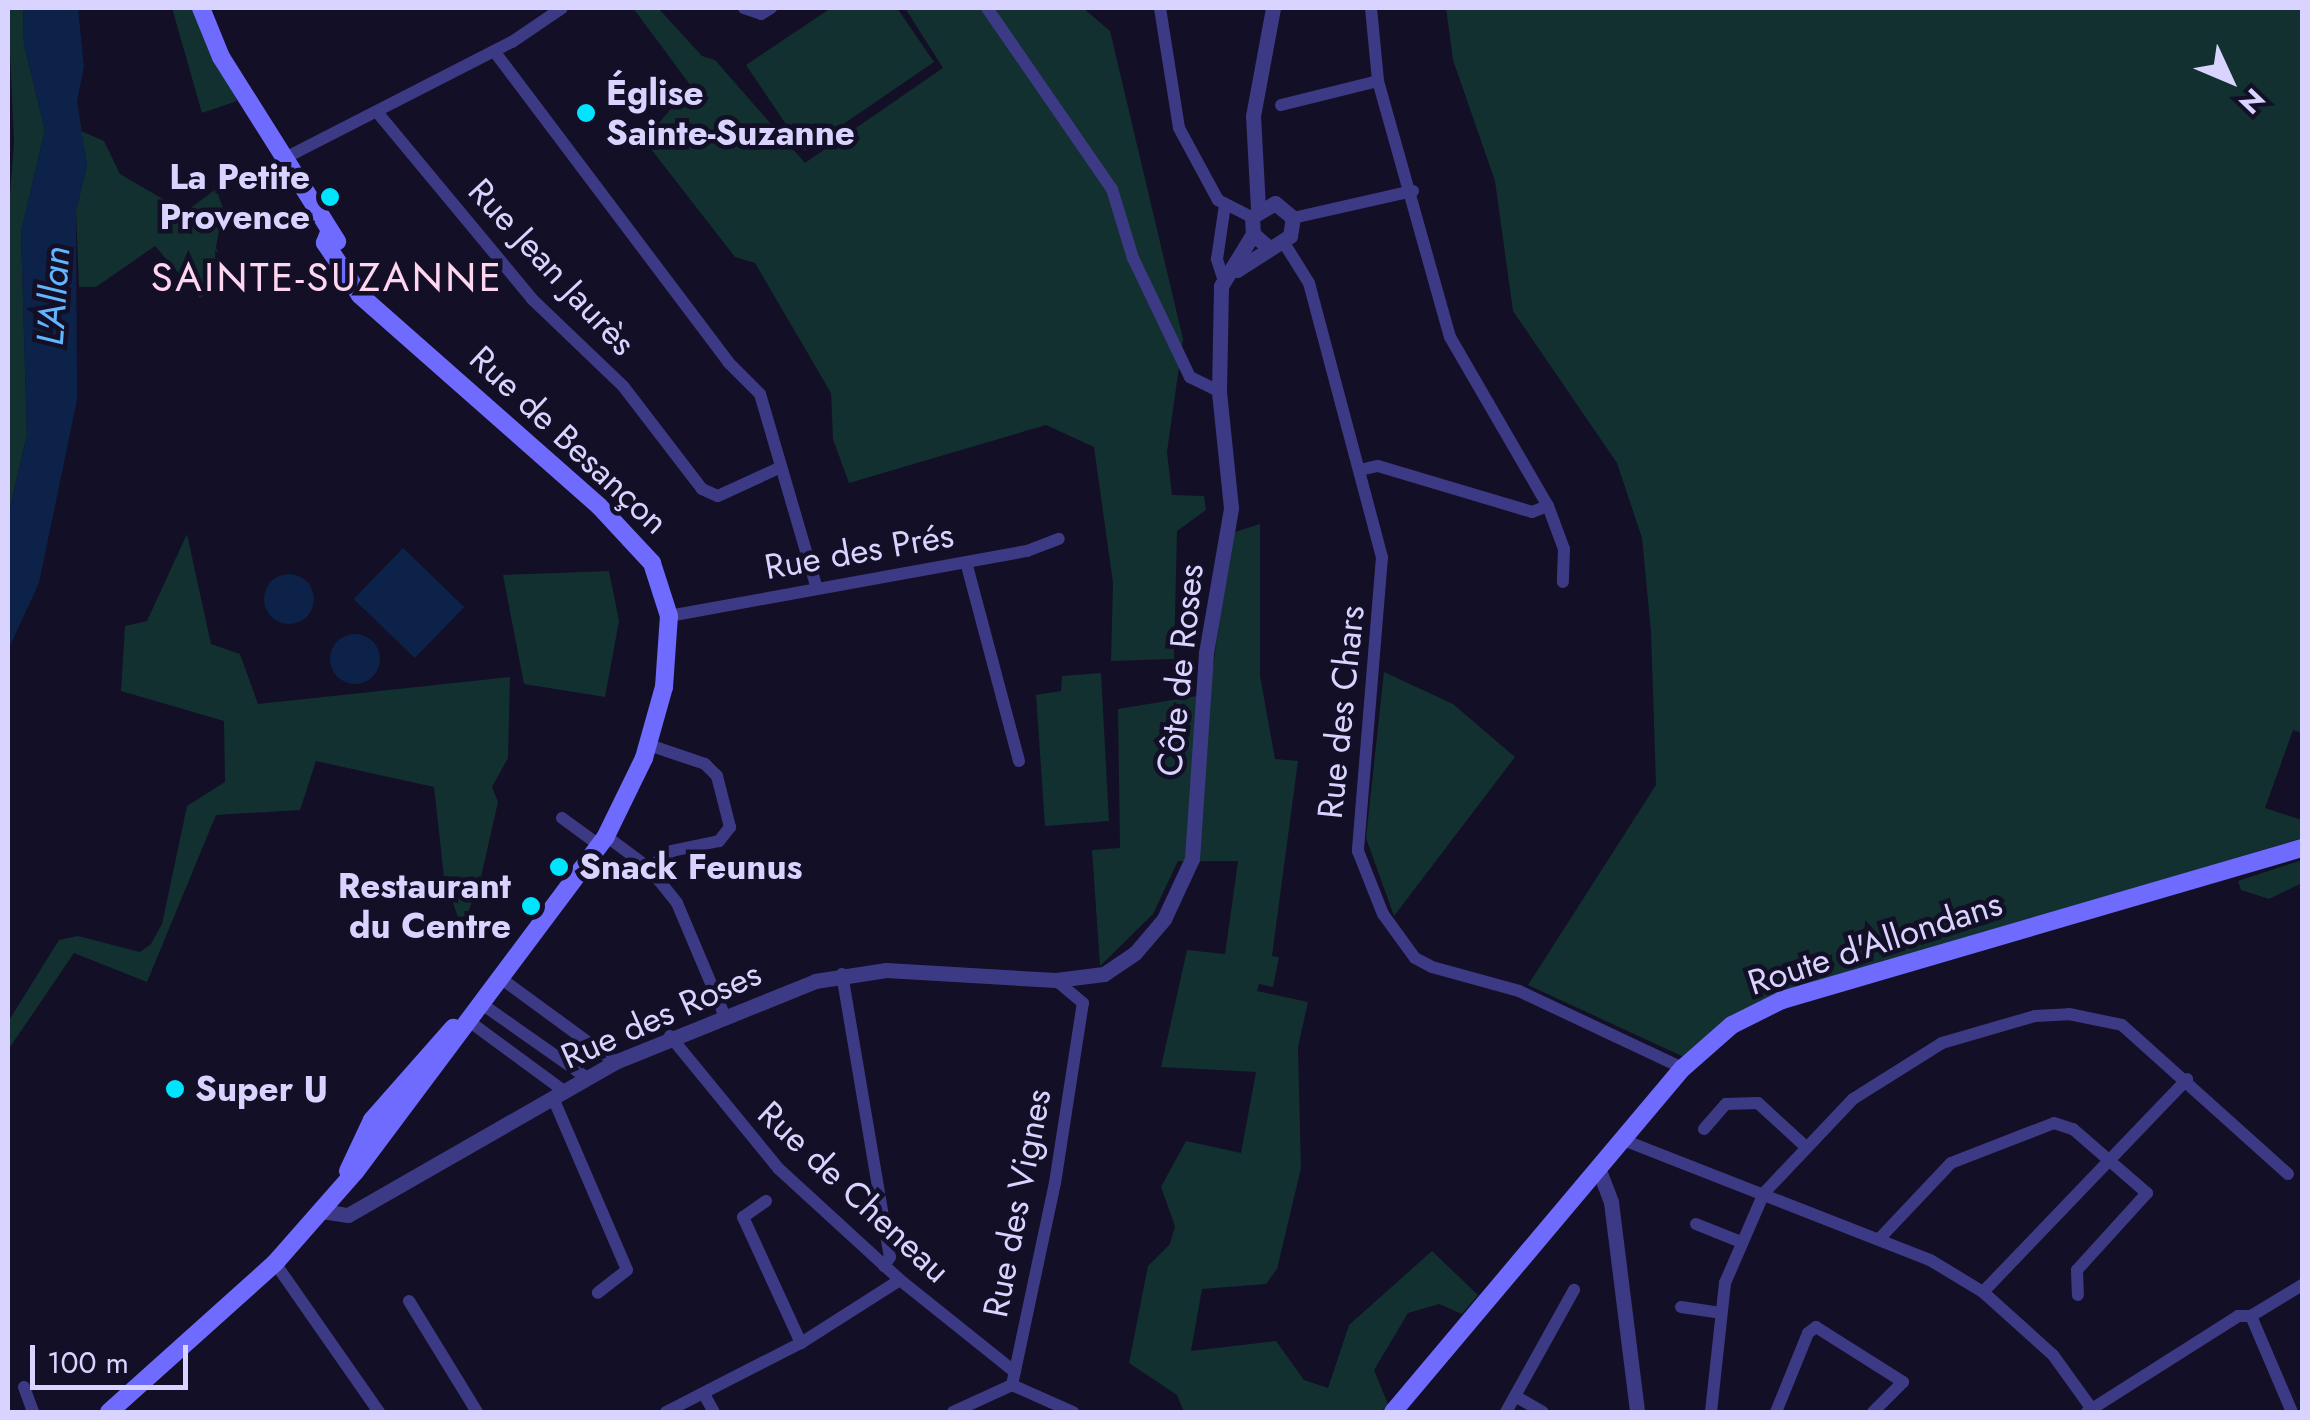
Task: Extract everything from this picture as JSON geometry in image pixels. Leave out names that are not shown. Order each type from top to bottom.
[{"type":"main road","name":"Rue de Besançon","points":[[109,1412],[216,1319],[322,1211],[347,1178],[382,1108],[429,1048],[466,1020],[602,841],[649,745],[664,687],[669,616],[657,572],[618,524],[368,297],[360,295],[325,242],[328,235],[221,57],[201,8]]},
{"type":"main road","name":"Route d'Allondans","points":[[1393,1412],[1600,1173],[1683,1068],[1732,1025],[1782,1000],[2302,848]]},
{"type":"street","points":[[283,160],[494,52],[562,8]]},
{"type":"street","points":[[744,8],[766,11]]},
{"type":"street","points":[[987,8],[1112,189],[1132,258],[1190,377],[1219,391]]},
{"type":"street","points":[[1160,8],[1178,128],[1225,205],[1218,259],[1222,285]]},
{"type":"street","points":[[1222,285],[1253,234],[1258,148],[1256,91],[1273,8]]},
{"type":"street","points":[[1371,8],[1378,81],[1413,191],[1450,337],[1548,506],[1564,550],[1563,582]]},
{"type":"street","points":[[494,52],[728,362],[760,394],[818,589]]},
{"type":"street","points":[[1282,105],[1378,81]]},
{"type":"street","name":"Rue Jean Jaurès","points":[[377,112],[532,299],[623,386],[702,489],[718,496],[781,467]]},
{"type":"street","points":[[1222,285],[1276,244],[1288,212],[1258,148]]},
{"type":"street","points":[[1225,205],[1255,212],[1288,212],[1413,191]]},
{"type":"street","points":[[1253,234],[1276,244]]},
{"type":"street","name":"Rue des Chars","points":[[1276,244],[1309,284],[1382,558],[1383,600],[1358,850],[1384,914],[1416,958],[1519,991],[1683,1068]]},
{"type":"street","name":"Côte de Roses","points":[[1056,980],[1104,974],[1135,953],[1164,919],[1192,859],[1206,653],[1230,508],[1219,391],[1222,285]]},
{"type":"street","points":[[1360,470],[1378,466],[1532,512],[1548,506]]},
{"type":"street","name":"Rue des Prés","points":[[669,616],[966,562],[1058,539]]},
{"type":"street","points":[[966,562],[1018,761]]},
{"type":"street","points":[[649,745],[705,764],[717,776],[730,827],[719,841],[672,851],[649,868]]},
{"type":"street","points":[[562,818],[649,868],[686,918],[724,1014]]},
{"type":"street","points":[[842,974],[890,1257],[884,1266]]},
{"type":"street","name":"Rue des Roses","points":[[322,1211],[348,1216],[615,1062],[724,1014],[842,974],[1056,980]]},
{"type":"street","points":[[499,977],[615,1062]]},
{"type":"street","name":"Rue des Vignes","points":[[1013,1378],[1055,1183],[1083,1003],[1056,980]]},
{"type":"street","points":[[480,1002],[587,1078]]},
{"type":"street","points":[[1711,1412],[1721,1312],[1741,1242],[1764,1193],[1804,1146],[1853,1100],[1916,1055],[2035,1016],[2069,1014],[2122,1025],[2187,1079],[2288,1174]]},
{"type":"street","points":[[466,1020],[559,1095],[627,1270],[598,1293]]},
{"type":"street","name":"Rue de Cheneau","points":[[670,1036],[724,1110],[823,1210],[1013,1378],[1073,1412]]},
{"type":"street","points":[[1984,1292],[2187,1079]]},
{"type":"street","points":[[1704,1129],[1726,1104],[1758,1103],[1804,1146]]},
{"type":"street","points":[[1881,1237],[1951,1163],[2054,1123],[2073,1129],[2147,1193],[2077,1270],[2078,1295]]},
{"type":"street","points":[[1626,1141],[1881,1237],[1984,1292],[2053,1355],[2091,1412],[2238,1316],[2251,1316],[2302,1285]]},
{"type":"street","points":[[1600,1173],[1611,1202],[1637,1412]]},
{"type":"street","points":[[766,1201],[743,1217],[801,1343]]},
{"type":"street","points":[[1696,1224],[1741,1242]]},
{"type":"street","points":[[275,1263],[379,1412]]},
{"type":"street","points":[[666,1412],[705,1396],[801,1343],[900,1280]]},
{"type":"street","points":[[1506,1412],[1574,1290]]},
{"type":"street","points":[[409,1301],[477,1412]]},
{"type":"street","points":[[1682,1307],[1721,1312]]},
{"type":"street","points":[[2251,1316],[2292,1412]]},
{"type":"street","points":[[1776,1412],[1808,1332],[1816,1327],[1903,1382],[1873,1412]]},
{"type":"street","points":[[953,1412],[1013,1378]]},
{"type":"street","points":[[24,1386],[34,1412]]},
{"type":"street","points":[[705,1396],[714,1412]]},
{"type":"street","points":[[1516,1396],[1543,1412]]},
{"type":"green space","points":[[8,8],[23,8],[24,45],[45,130],[21,232],[27,435],[8,516],[8,222],[14,142]]},
{"type":"green space","points":[[172,8],[194,8],[237,101],[202,113]]},
{"type":"green space","points":[[633,8],[658,8],[702,56],[715,60],[805,163],[943,68],[905,8],[1083,8],[1110,31],[1183,339],[1167,452],[1172,495],[1204,496],[1206,510],[1177,531],[1174,659],[1111,661],[1113,583],[1094,447],[1046,425],[849,483],[833,439],[831,393],[755,263],[735,257],[644,140],[691,86]]},
{"type":"green space","points":[[831,8],[897,8],[934,62],[804,151],[746,65]]},
{"type":"green space","points":[[1446,8],[2302,8],[2302,733],[2293,730],[2265,808],[2302,820],[2302,838],[1773,996],[1684,1057],[1528,985],[1656,785],[1651,632],[1642,538],[1617,463],[1513,311],[1495,181],[1453,60]]},
{"type":"green space","points":[[81,131],[104,141],[120,174],[185,212],[216,189],[223,208],[216,247],[226,278],[200,298],[155,246],[96,287],[79,287],[76,211],[87,165]]},
{"type":"green space","points":[[1260,524],[1260,676],[1275,759],[1298,761],[1272,956],[1279,957],[1273,987],[1259,984],[1257,991],[1308,1002],[1298,1047],[1301,1168],[1277,1269],[1266,1284],[1202,1289],[1191,1351],[1276,1341],[1304,1380],[1328,1388],[1349,1325],[1432,1251],[1478,1295],[1462,1314],[1439,1304],[1408,1313],[1374,1370],[1388,1404],[1381,1412],[1184,1412],[1177,1395],[1129,1363],[1148,1266],[1170,1244],[1175,1226],[1161,1187],[1186,1141],[1241,1153],[1256,1072],[1161,1067],[1187,950],[1225,954],[1238,861],[1178,861],[1153,914],[1100,966],[1092,850],[1120,848],[1118,709],[1209,694],[1232,533]]},
{"type":"green space","points":[[187,534],[211,644],[240,654],[258,704],[510,677],[508,758],[492,787],[498,802],[481,877],[462,929],[444,877],[434,787],[316,761],[300,810],[216,815],[147,982],[74,953],[8,1050],[8,1022],[59,940],[78,936],[140,952],[151,944],[162,924],[187,806],[225,782],[224,721],[121,691],[125,626],[147,621]]},
{"type":"green space","points":[[609,571],[619,621],[605,697],[524,684],[503,575]]},
{"type":"green space","points":[[1384,672],[1453,704],[1515,757],[1394,916],[1366,838]]},
{"type":"green space","points":[[1101,673],[1109,821],[1045,826],[1036,695],[1061,691],[1062,676]]},
{"type":"green space","points":[[2302,860],[2302,883],[2269,899],[2241,890],[2238,881]]},
{"type":"water","name":"L'Allan","points":[[23,8],[78,8],[84,67],[77,101],[87,165],[76,211],[77,400],[39,583],[8,650],[8,516],[27,435],[21,232],[45,130],[24,45]]},
{"type":"water","points":[[403,548],[464,607],[415,658],[354,599]]},
{"type":"water","points":[[289,574],[307,581],[314,599],[307,617],[289,624],[271,617],[264,599],[271,581]]},
{"type":"water","points":[[355,634],[373,641],[380,659],[373,677],[355,684],[337,677],[330,659],[337,641]]},
{"type":"place","name":"Église Sainte-Suzanne","points":[[586,113]]},
{"type":"place","name":"La Petite Provence","points":[[330,197]]},
{"type":"place","name":"Snack Feunus","points":[[559,867]]},
{"type":"place","name":"Restaurant du Centre","points":[[531,906]]},
{"type":"place","name":"Super U","points":[[175,1089]]},
{"type":"district","name":"SAINTE-SUZANNE","points":[[327,277]]}]
